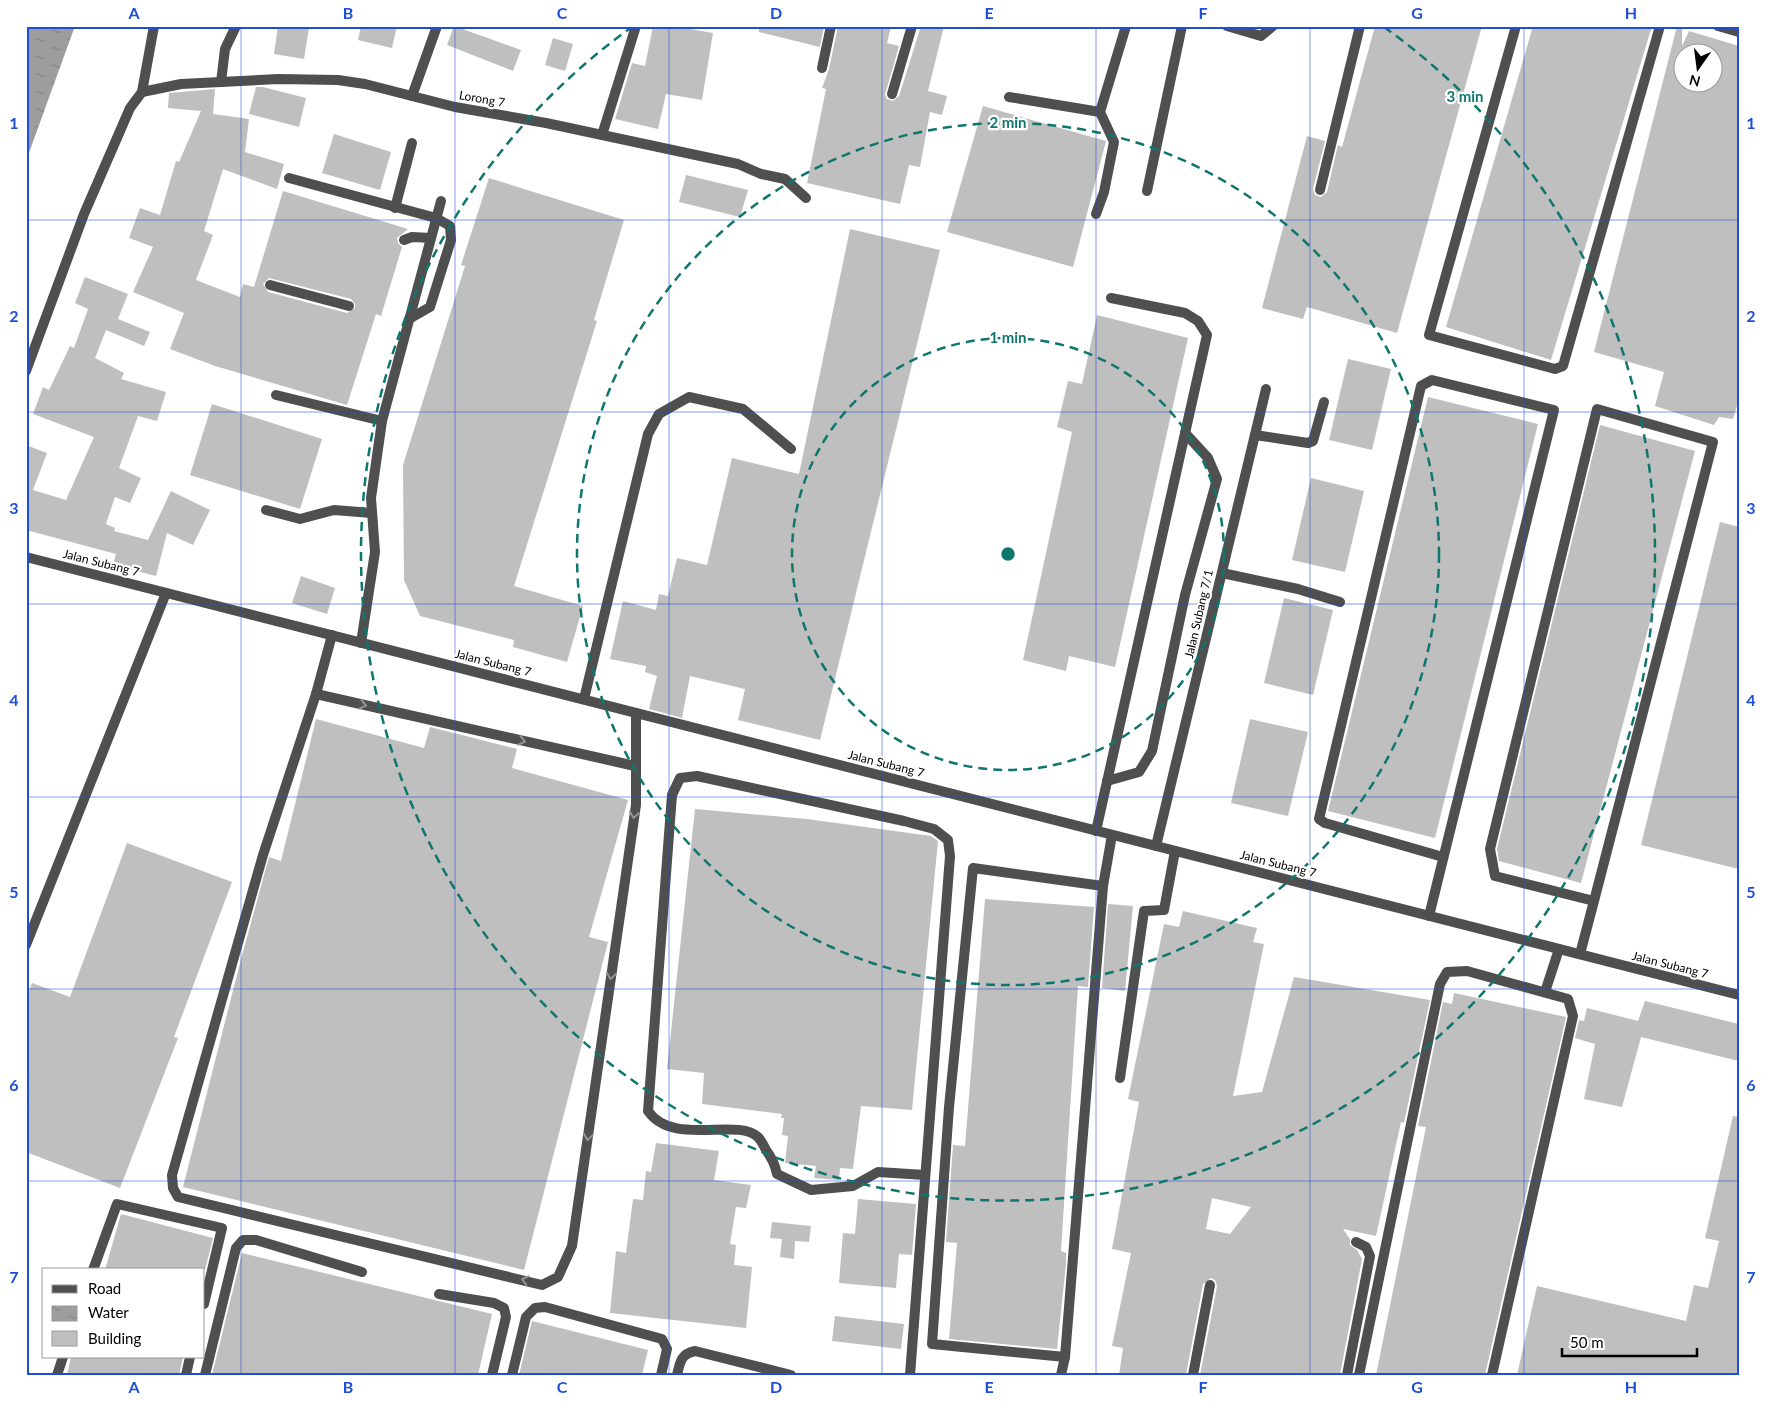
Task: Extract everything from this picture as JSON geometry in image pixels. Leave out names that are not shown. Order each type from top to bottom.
[{"type":"street","points":[[26,371],[84,214],[130,108],[142,92],[154,26]]},
{"type":"street","points":[[221,82],[225,49],[236,26]]},
{"type":"street","points":[[412,96],[437,26]]},
{"type":"street","points":[[602,135],[636,26]]},
{"type":"street","points":[[822,68],[831,26]]},
{"type":"street","points":[[892,94],[912,26]]},
{"type":"street","points":[[1096,214],[1104,192],[1114,142],[1100,112],[1126,26]]},
{"type":"street","points":[[1148,190],[1182,26]]},
{"type":"street","points":[[1227,26],[1261,36],[1273,26]]},
{"type":"street","points":[[1320,190],[1360,26]]},
{"type":"street","points":[[1516,26],[1429,335],[1555,369],[1563,366],[1660,26]]},
{"type":"street","points":[[1718,26],[1739,32]]},
{"type":"street","name":"Lorong 7","points":[[142,92],[181,84],[278,79],[338,80],[365,84],[455,107],[602,135],[738,164],[762,174],[785,180],[806,198]]},
{"type":"street","points":[[1009,97],[1100,112]]},
{"type":"street","points":[[395,208],[412,143]]},
{"type":"street","points":[[289,178],[436,218],[450,226],[451,240],[430,307],[409,319]]},
{"type":"street","points":[[361,642],[375,552],[370,498],[382,422],[441,201]]},
{"type":"street","points":[[404,240],[412,237],[431,238]]},
{"type":"street","points":[[270,286],[350,306]]},
{"type":"street","points":[[1096,831],[1207,335],[1198,321],[1184,313],[1111,298]]},
{"type":"street","points":[[1429,916],[1554,410],[1432,380],[1422,386],[1319,819],[1325,823],[1443,857]]},
{"type":"street","name":"Jalan Subang 7/1","points":[[1156,846],[1266,389]]},
{"type":"street","points":[[276,395],[382,422]]},
{"type":"street","points":[[584,699],[648,434],[659,414],[689,397],[743,409],[791,449]]},
{"type":"street","points":[[1255,435],[1308,443],[1313,441],[1324,402]]},
{"type":"street","points":[[1580,954],[1594,901],[1713,442],[1597,410],[1490,849],[1495,876],[1594,901]]},
{"type":"street","points":[[1107,780],[1139,772],[1152,751],[1185,595],[1217,479],[1208,458],[1185,433]]},
{"type":"street","points":[[266,510],[300,519],[334,510],[372,513]]},
{"type":"street","name":"Jalan Subang 7","points":[[26,557],[1739,995]]},
{"type":"street","points":[[1222,572],[1340,602]]},
{"type":"street","points":[[26,945],[166,593]]},
{"type":"street","points":[[332,635],[316,694],[261,864],[172,1175],[173,1188],[178,1197],[542,1285],[558,1277],[572,1246],[636,805],[636,713]]},
{"type":"street","points":[[316,694],[635,766]]},
{"type":"street","points":[[910,1375],[950,856],[948,840],[934,829],[904,821],[697,776],[680,778],[672,795],[648,1110],[655,1120],[681,1129],[742,1130],[757,1136],[775,1164],[777,1174],[811,1190],[853,1186],[878,1172],[925,1175]]},
{"type":"street","points":[[1061,1375],[1065,1357],[1103,886],[1112,835]]},
{"type":"street","points":[[1120,1078],[1144,911],[1164,910],[1175,851]]},
{"type":"street","points":[[1065,1357],[932,1344],[949,1107],[973,868],[1103,886]]},
{"type":"street","points":[[1545,992],[1558,949]]},
{"type":"street","points":[[1359,1375],[1440,984],[1447,972],[1466,971],[1568,999],[1573,1016],[1492,1375]]},
{"type":"street","points":[[94,1268],[117,1204],[222,1228],[205,1300]]},
{"type":"street","points":[[204,1375],[236,1248],[243,1240],[256,1240],[362,1272]]},
{"type":"street","points":[[1347,1375],[1370,1256],[1366,1247],[1356,1242]]},
{"type":"street","points":[[1193,1375],[1210,1285]]},
{"type":"street","points":[[439,1294],[494,1302],[504,1308],[506,1317],[492,1375]]},
{"type":"street","points":[[512,1375],[526,1318],[534,1308],[545,1307],[662,1339],[667,1349],[661,1375]]},
{"type":"street","points":[[677,1375],[681,1359],[687,1353],[695,1351],[791,1375]]},
{"type":"street","points":[[57,1375],[63,1358]]},
{"type":"street","points":[[186,1375],[190,1358]]},
{"type":"water","points":[[26,26],[75,26],[26,161]]},
{"type":"building","points":[[278,26],[309,28],[304,59],[274,54]]},
{"type":"building","points":[[361,26],[397,26],[392,48],[358,40]]},
{"type":"building","points":[[454,26],[521,50],[513,71],[447,45]]},
{"type":"building","points":[[653,26],[672,26],[713,33],[702,100],[666,94],[658,129],[615,119],[632,63],[645,66]]},
{"type":"building","points":[[759,26],[824,26],[820,47],[759,32]]},
{"type":"building","points":[[838,26],[891,26],[887,43],[899,46],[885,95],[887,99],[893,101],[899,96],[921,26],[944,26],[928,91],[947,96],[942,115],[930,112],[920,167],[909,165],[900,204],[807,183],[826,89],[822,88],[829,69]]},
{"type":"building","points":[[1375,26],[1482,26],[1397,333],[1307,307],[1303,319],[1262,308],[1307,136],[1325,141],[1313,189],[1315,195],[1321,197],[1327,192],[1338,145],[1342,147]]},
{"type":"building","points":[[1533,26],[1652,26],[1551,360],[1446,327]]},
{"type":"building","points":[[1677,26],[1682,26],[1682,42],[1673,42]]},
{"type":"building","points":[[1689,31],[1739,46],[1739,399],[1733,419],[1719,417],[1714,425],[1655,406],[1664,372],[1594,352],[1672,46],[1672,92],[1722,92],[1722,42],[1684,42]]},
{"type":"building","points":[[553,38],[573,44],[565,71],[545,65]]},
{"type":"building","points":[[256,87],[263,87],[306,98],[299,127],[249,114]]},
{"type":"building","points":[[215,89],[213,114],[249,119],[245,152],[284,164],[277,189],[223,169],[204,231],[213,235],[196,280],[240,297],[243,284],[254,287],[283,191],[408,229],[397,238],[398,243],[402,247],[381,316],[376,314],[347,405],[215,366],[170,349],[184,313],[133,292],[153,247],[129,238],[140,208],[160,215],[176,161],[179,162],[201,111],[168,108],[169,93]],"holes":[[[269,278],[351,299],[355,304],[355,308],[347,313],[268,292],[263,284]]]},
{"type":"building","points":[[983,106],[1106,141],[1073,267],[947,232]]},
{"type":"building","points":[[334,134],[391,152],[380,190],[322,173]]},
{"type":"building","points":[[686,175],[748,190],[740,217],[679,202]]},
{"type":"building","points":[[489,178],[624,220],[594,320],[597,321],[514,586],[583,606],[567,662],[513,647],[514,640],[420,616],[404,580],[403,465],[465,266],[461,265]]},
{"type":"building","points":[[850,229],[940,250],[820,740],[738,720],[745,689],[690,676],[682,718],[649,709],[657,676],[645,672],[646,666],[610,659],[623,601],[656,610],[659,594],[668,596],[677,558],[707,565],[732,458],[799,474]]},
{"type":"building","points":[[85,277],[128,294],[118,319],[150,332],[144,346],[106,330],[95,358],[124,373],[121,379],[166,392],[157,421],[138,416],[119,468],[141,478],[130,503],[115,497],[106,524],[115,528],[114,531],[148,540],[171,491],[210,510],[193,545],[167,533],[156,576],[113,565],[116,554],[26,530],[26,445],[47,453],[33,490],[66,500],[94,437],[33,414],[43,387],[49,390],[70,346],[74,348],[88,309],[75,303]]},
{"type":"building","points":[[1097,315],[1188,338],[1115,667],[1069,656],[1066,671],[1023,660],[1072,432],[1057,427],[1068,381],[1082,384]]},
{"type":"building","points":[[1348,359],[1391,369],[1372,450],[1329,440]]},
{"type":"building","points":[[1428,397],[1538,424],[1435,838],[1328,811]]},
{"type":"building","points":[[212,404],[322,439],[300,509],[190,475]]},
{"type":"building","points":[[1600,425],[1695,451],[1581,883],[1499,861],[1497,849]]},
{"type":"building","points":[[1311,478],[1364,491],[1345,572],[1292,560]]},
{"type":"building","points":[[1720,522],[1739,527],[1739,869],[1641,845]]},
{"type":"building","points":[[301,576],[335,588],[327,614],[292,603]]},
{"type":"building","points":[[1284,598],[1333,610],[1313,695],[1264,683]]},
{"type":"building","points":[[316,719],[424,748],[430,727],[517,749],[512,768],[628,800],[589,937],[608,942],[524,1270],[183,1187],[269,857],[281,861]]},
{"type":"building","points":[[1250,719],[1308,732],[1288,816],[1231,803]]},
{"type":"building","points":[[695,809],[807,819],[931,836],[938,841],[912,1110],[861,1106],[853,1169],[840,1168],[839,1180],[814,1178],[816,1166],[785,1163],[788,1136],[782,1135],[784,1118],[781,1118],[782,1114],[702,1104],[704,1073],[667,1069]]},
{"type":"building","points":[[127,843],[232,882],[174,1037],[178,1038],[120,1188],[26,1152],[26,999],[32,983],[70,997]]},
{"type":"building","points":[[985,899],[1094,907],[1088,987],[1078,986],[1061,1251],[1066,1253],[1066,1264],[1057,1349],[949,1339],[957,1243],[946,1242],[953,1145],[965,1146]]},
{"type":"building","points":[[1108,904],[1133,906],[1125,991],[1102,988]]},
{"type":"building","points":[[1183,911],[1257,928],[1253,942],[1264,944],[1233,1096],[1262,1092],[1294,977],[1430,1000],[1404,1123],[1401,1122],[1376,1236],[1343,1229],[1350,1239],[1350,1245],[1357,1250],[1362,1259],[1340,1375],[1200,1375],[1217,1286],[1215,1280],[1211,1278],[1203,1284],[1186,1375],[1119,1375],[1123,1348],[1112,1346],[1131,1253],[1112,1249],[1139,1102],[1128,1099],[1164,924],[1179,927]],"holes":[[[1212,1198],[1251,1207],[1230,1234],[1206,1229]]]},
{"type":"building","points":[[1454,993],[1566,1017],[1485,1375],[1376,1375],[1426,1127],[1418,1126],[1443,1002],[1452,1004]]},
{"type":"building","points":[[1645,1001],[1739,1024],[1739,1061],[1641,1037],[1622,1107],[1584,1099],[1595,1044],[1575,1038],[1579,1020],[1584,1021],[1587,1008],[1638,1021]]},
{"type":"building","points":[[1733,1116],[1739,1117],[1739,1375],[1517,1375],[1537,1286],[1686,1321],[1694,1285],[1708,1288],[1719,1241],[1705,1238]]},
{"type":"building","points":[[656,1143],[719,1151],[714,1180],[751,1185],[746,1208],[736,1207],[730,1244],[736,1245],[734,1265],[752,1267],[746,1328],[610,1313],[616,1251],[626,1253],[633,1199],[643,1200],[646,1171],[651,1172]]},
{"type":"building","points":[[858,1199],[916,1204],[912,1255],[899,1254],[896,1288],[839,1283],[843,1233],[855,1234]]},
{"type":"building","points":[[121,1214],[213,1238],[205,1270],[205,1268],[106,1268]]},
{"type":"building","points":[[772,1222],[811,1226],[809,1242],[795,1241],[794,1259],[780,1257],[782,1239],[770,1238]]},
{"type":"building","points":[[242,1253],[492,1314],[478,1375],[212,1375]]},
{"type":"building","points":[[835,1316],[904,1324],[901,1349],[832,1341]]},
{"type":"building","points":[[532,1321],[648,1350],[642,1375],[519,1375]]},
{"type":"building","points":[[71,1358],[183,1358],[179,1375],[67,1375]]}]
